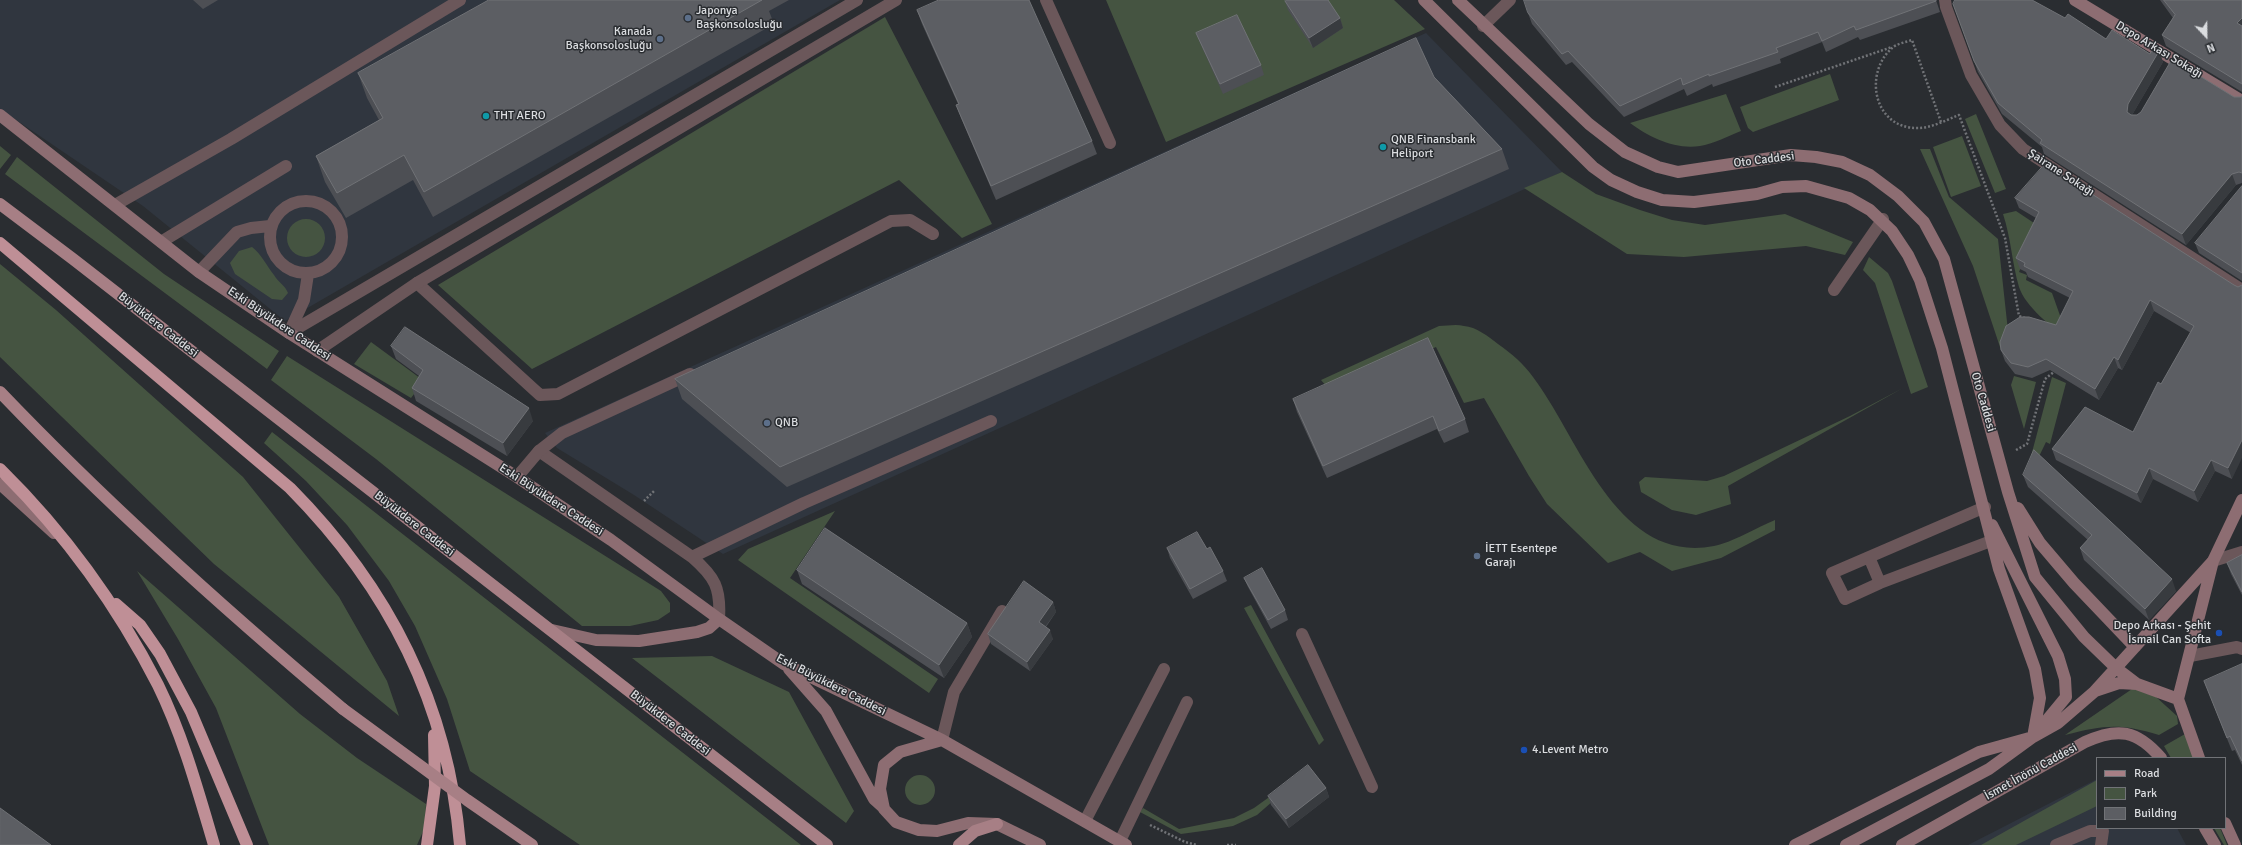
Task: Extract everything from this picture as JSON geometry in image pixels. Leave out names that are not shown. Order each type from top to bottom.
[{"type":"highway","points":[[0,243],[290,488],[316,514],[346,550],[382,604],[412,661],[425,690],[453,785],[460,845]]},
{"type":"highway","points":[[0,468],[25,493],[68,544],[106,595],[158,686],[194,776],[214,845]]},
{"type":"highway","points":[[106,595],[140,626],[160,654],[191,712],[247,845]]},
{"type":"highway","points":[[427,845],[435,786],[433,716]]},
{"type":"main road","name":"Büyükdere Caddesi","points":[[0,204],[552,630],[827,845]]},
{"type":"main road","points":[[0,392],[97,489],[266,645],[343,709],[467,800],[532,845]]},
{"type":"main road","points":[[959,845],[975,831],[998,824]]},
{"type":"street","points":[[115,205],[238,135],[460,0]]},
{"type":"street","points":[[289,333],[857,0]]},
{"type":"street","points":[[317,351],[416,283],[896,0]]},
{"type":"street","points":[[1046,0],[1110,143]]},
{"type":"street","points":[[1424,0],[1593,167],[1611,180],[1637,192],[1662,200],[1694,202],[1757,194],[1782,187],[1806,186],[1849,198],[1883,220],[1908,255],[1920,280],[1942,348],[1985,507],[1991,541],[2035,669],[2040,698],[2034,737]]},
{"type":"street","name":"Oto Caddesi","points":[[1458,0],[1483,26],[1589,124],[1625,152],[1658,167],[1678,172],[1791,155],[1816,157],[1842,162],[1870,175],[1898,196],[1924,222],[1944,259],[2008,492]]},
{"type":"street","points":[[1483,26],[1510,0]]},
{"type":"street","name":"Şairane Sokağı","points":[[1945,0],[1957,48],[1964,66],[2000,125],[2024,149],[2242,290]]},
{"type":"street","name":"Depo Arkası Sokağı","points":[[2075,0],[2242,101]]},
{"type":"street","points":[[2165,72],[2173,59]]},
{"type":"street","name":"Eski Büyükdere Caddesi","points":[[0,115],[199,272],[289,333],[517,477],[611,540],[719,619],[784,664],[942,740],[1123,843]]},
{"type":"street","points":[[161,242],[286,166]]},
{"type":"street","points":[[309,201],[321,204],[332,211],[342,230],[342,242],[340,252],[325,269],[308,274],[289,270],[279,262],[272,252],[270,226],[276,216],[286,208],[297,202],[309,201]]},
{"type":"street","points":[[416,283],[540,395],[558,394],[891,221],[910,220],[933,234]]},
{"type":"street","points":[[1834,290],[1883,220]]},
{"type":"street","points":[[199,272],[237,232],[251,228],[270,226]]},
{"type":"street","points":[[2188,255],[2198,243]]},
{"type":"street","points":[[289,333],[304,300],[308,274]]},
{"type":"street","points":[[517,477],[539,451],[562,433],[704,368]]},
{"type":"street","points":[[692,557],[804,503],[990,421]]},
{"type":"street","points":[[539,451],[692,557],[710,573],[715,583],[720,603],[719,619],[709,628],[697,632],[639,641],[596,640],[552,630]]},
{"type":"street","points":[[0,484],[29,512],[68,544]]},
{"type":"street","points":[[2008,492],[2040,543],[2074,583],[2135,647]]},
{"type":"street","name":"İsmet İnönü Caddesi","points":[[2008,492],[2035,577],[2084,637],[2116,668],[2137,684]]},
{"type":"street","name":"İsmet İnönü Caddesi","points":[[2094,692],[2119,683],[2137,684],[2178,699],[2213,561],[2242,500]]},
{"type":"street","points":[[1985,507],[1832,573],[1845,599],[1880,583],[1991,541]]},
{"type":"street","points":[[1795,845],[1979,752],[2034,737],[2066,697],[2065,679],[2058,656],[2003,548],[1985,507]]},
{"type":"street","points":[[2213,561],[2242,552]]},
{"type":"street","points":[[1869,558],[1880,583]]},
{"type":"street","name":"İsmet İnönü Caddesi","points":[[1846,845],[1989,768],[2034,737],[2058,723],[2094,692],[2213,561]]},
{"type":"street","points":[[884,809],[880,789],[884,765],[900,752],[942,740],[954,692],[1002,611]]},
{"type":"street","points":[[1302,634],[1372,787]]},
{"type":"street","points":[[2190,656],[2237,647],[2242,649]]},
{"type":"street","points":[[784,664],[826,711],[874,799],[896,822],[919,830],[937,831],[968,823],[998,824],[1040,845]]},
{"type":"street","points":[[1085,821],[1164,669]]},
{"type":"street","points":[[2178,699],[2199,757]]},
{"type":"street","points":[[1123,843],[1133,816],[1187,702]]},
{"type":"street","name":"İsmet İnönü Caddesi","points":[[1902,845],[2104,733],[2130,733],[2157,755]]},
{"type":"street","points":[[2226,825],[2235,845]]},
{"type":"street","points":[[2200,829],[2213,842]]},
{"type":"street","points":[[2206,829],[2213,842]]},
{"type":"street","points":[[2056,845],[2090,831],[2106,830],[2101,845]]},
{"type":"path","points":[[1775,87],[1912,40],[1941,122]]},
{"type":"path","points":[[1892,47],[1876,74],[1875,89],[1878,103],[1885,114],[1894,122],[1906,127],[1918,128],[1941,122],[1959,115],[2005,238],[2019,316],[2031,321]]},
{"type":"path","points":[[1998,456],[2021,448],[2027,444],[2045,379],[2055,372],[2057,367]]},
{"type":"path","points":[[1133,816],[1184,842],[1197,845]]},
{"type":"path","points":[[1227,845],[1236,845]]},
{"type":"shaded area","points":[[0,0],[840,0],[285,321],[143,206],[0,109]]},
{"type":"shaded area","points":[[1426,33],[1562,172],[723,554],[634,495],[557,448],[545,433]]},
{"type":"shaded area","points":[[2096,780],[2096,829],[2178,829],[2186,845],[1968,845]]},
{"type":"green space","points":[[1106,0],[1394,0],[1425,29],[1166,142]]},
{"type":"green space","points":[[885,17],[992,224],[962,238],[899,180],[532,369],[438,285]]},
{"type":"green space","points":[[1830,74],[1839,100],[1753,132],[1748,128],[1740,107]]},
{"type":"green space","points":[[1726,94],[1741,131],[1710,144],[1691,147],[1672,144],[1645,133],[1630,123]]},
{"type":"green space","points":[[1976,114],[2006,189],[1995,193],[1965,119]]},
{"type":"green space","points":[[1962,136],[1981,186],[1951,197],[1933,147]]},
{"type":"green space","points":[[0,146],[11,155],[0,169]]},
{"type":"green space","points":[[1920,149],[1930,149],[1949,197],[1998,239],[2008,331],[2000,347],[1973,266]]},
{"type":"green space","points":[[17,157],[164,274],[279,351],[267,369],[5,174]]},
{"type":"green space","points":[[1562,172],[1596,194],[1672,220],[1705,225],[1785,214],[1853,242],[1845,255],[1806,246],[1684,257],[1627,254],[1524,188]]},
{"type":"green space","points":[[2016,211],[2052,235],[2032,241],[2019,272],[2027,275],[2026,280],[2052,293],[2068,338],[2054,328],[2033,309],[2027,302],[2019,287],[2003,214]]},
{"type":"green space","points":[[302,219],[310,219],[320,224],[324,231],[324,245],[320,252],[310,257],[302,257],[292,252],[290,249],[287,242],[287,234],[292,224],[295,222]]},
{"type":"green space","points":[[252,247],[259,253],[287,290],[288,293],[282,300],[272,299],[235,274],[230,263],[239,251]]},
{"type":"green space","points":[[1869,257],[1888,273],[1892,281],[1928,387],[1911,394],[1875,283],[1863,270]]},
{"type":"green space","points":[[0,264],[56,310],[243,477],[339,597],[387,681],[399,716],[214,564],[0,357]]},
{"type":"green space","points":[[1461,325],[1477,330],[1503,347],[1521,363],[1533,377],[1550,402],[1585,462],[1604,491],[1626,517],[1651,536],[1680,547],[1714,546],[1736,538],[1775,520],[1775,530],[1721,558],[1672,571],[1640,552],[1608,563],[1547,504],[1484,398],[1464,403],[1436,347],[1364,378],[1327,387],[1321,380],[1439,326]]},
{"type":"green space","points":[[371,342],[424,381],[411,398],[354,364]]},
{"type":"green space","points":[[287,356],[661,591],[670,603],[670,612],[658,620],[630,626],[582,626],[376,459],[271,380]]},
{"type":"green space","points":[[2014,376],[2036,382],[2024,429],[2011,385]]},
{"type":"green space","points":[[2052,377],[2066,383],[2050,444],[2046,442],[2032,471],[2030,460]]},
{"type":"green space","points":[[1903,388],[1728,486],[1731,504],[1696,515],[1672,510],[1641,492],[1639,482],[1645,477],[1707,481],[1724,476],[1850,416]]},
{"type":"green space","points":[[272,432],[801,845],[580,845],[470,771],[447,699],[415,626],[389,581],[347,525],[306,481],[264,443]]},
{"type":"green space","points":[[835,511],[790,578],[938,679],[929,693],[738,560],[748,549]]},
{"type":"green space","points":[[137,571],[300,714],[357,758],[426,804],[425,827],[417,845],[269,845],[216,708],[178,639]]},
{"type":"green space","points":[[1251,605],[1324,740],[1319,745],[1244,608]]},
{"type":"green space","points":[[712,656],[789,692],[854,811],[846,823],[632,658]]},
{"type":"green space","points":[[2140,688],[2155,696],[2177,716],[2178,724],[2159,735],[2122,727],[2102,727],[2065,735],[2132,689]]},
{"type":"green space","points":[[2185,734],[2194,757],[2170,757],[2164,746]]},
{"type":"green space","points":[[920,775],[930,780],[935,790],[930,800],[920,805],[910,800],[905,790],[910,780]]},
{"type":"green space","points":[[2096,781],[2096,806],[2016,845],[1981,845]]},
{"type":"green space","points":[[1286,785],[1289,787],[1257,815],[1233,826],[1181,834],[1140,812],[1143,808],[1179,829],[1234,818],[1254,808]]},
{"type":"green space","points":[[2215,829],[2220,829],[2227,845],[2224,845]]},
{"type":"building","points":[[489,0],[762,0],[424,192],[404,155],[337,193],[316,156],[383,118],[358,73]]},
{"type":"building","points":[[939,0],[1029,0],[1092,141],[991,186],[956,105],[959,104],[917,10]]},
{"type":"building","points":[[1328,0],[1340,18],[1309,38],[1285,1]]},
{"type":"building","points":[[1524,0],[1936,1],[1856,30],[1854,26],[1822,41],[1818,32],[1776,48],[1778,52],[1709,76],[1709,74],[1683,85],[1681,78],[1620,106],[1568,51],[1562,54],[1528,13]]},
{"type":"building","points":[[1955,0],[2032,0],[2065,18],[2068,14],[2106,39],[2112,30],[2150,54],[2153,48],[2159,51],[2128,104],[2127,112],[2131,115],[2137,115],[2141,112],[2172,59],[2234,97],[2242,96],[2242,173],[2239,172],[2232,174],[2182,234],[2040,143],[2042,140],[1998,103],[1974,61],[1953,4]]},
{"type":"building","points":[[2164,0],[2242,0],[2242,18],[2237,23],[2242,26],[2242,84],[2162,35],[2175,15]]},
{"type":"building","points":[[1237,15],[1261,65],[1220,84],[1196,33]]},
{"type":"building","points":[[1416,38],[1434,77],[1502,149],[780,467],[675,379]]},
{"type":"building","points":[[2045,164],[2234,285],[2238,287],[2242,285],[2242,440],[2228,468],[2211,460],[2194,491],[2149,468],[2137,493],[2052,449],[2085,407],[2133,432],[2158,382],[2161,384],[2194,326],[2150,300],[2118,360],[2114,357],[2095,389],[2046,359],[2028,367],[2011,363],[2001,350],[2000,342],[2006,326],[2020,317],[2029,317],[2056,325],[2073,291],[2024,266],[2025,263],[2016,258],[2039,212],[2015,198]]},
{"type":"building","points":[[2242,186],[2242,273],[2195,243]]},
{"type":"building","points":[[405,327],[529,408],[503,443],[412,388],[423,370],[391,346]]},
{"type":"building","points":[[1428,338],[1465,419],[1439,431],[1433,416],[1323,466],[1293,399]]},
{"type":"building","points":[[2034,450],[2172,579],[2145,609],[2080,548],[2092,535],[2023,475]]},
{"type":"building","points":[[825,528],[967,623],[939,665],[797,570]]},
{"type":"building","points":[[1197,532],[1207,549],[1210,547],[1223,571],[1190,589],[1167,548]]},
{"type":"building","points":[[2242,555],[2242,592],[2227,563]]},
{"type":"building","points":[[1262,568],[1285,610],[1268,620],[1244,578]]},
{"type":"building","points":[[1024,581],[1053,602],[1039,622],[1050,630],[1027,662],[988,634]]},
{"type":"building","points":[[2242,664],[2242,761],[2230,736],[2227,738],[2204,681]]},
{"type":"building","points":[[1308,765],[1326,788],[1286,819],[1268,796]]},
{"type":"building","points":[[0,808],[51,845],[0,845]]},
{"type":"place","name":"Japonya Başkonsolosluğu","points":[[688,18]]},
{"type":"place","name":"Kanada Başkonsolosluğu","points":[[660,39]]},
{"type":"place","name":"THT AERO","points":[[486,116]]},
{"type":"place","name":"QNB Finansbank Heliport","points":[[1383,147]]},
{"type":"place","name":"QNB","points":[[767,423]]},
{"type":"place","name":"İETT Esentepe Garajı","points":[[1477,556]]},
{"type":"place","name":"Depo Arkası - Şehit İsmail Can Softa","points":[[2219,633]]},
{"type":"place","name":"4.Levent Metro","points":[[1524,750]]}]
